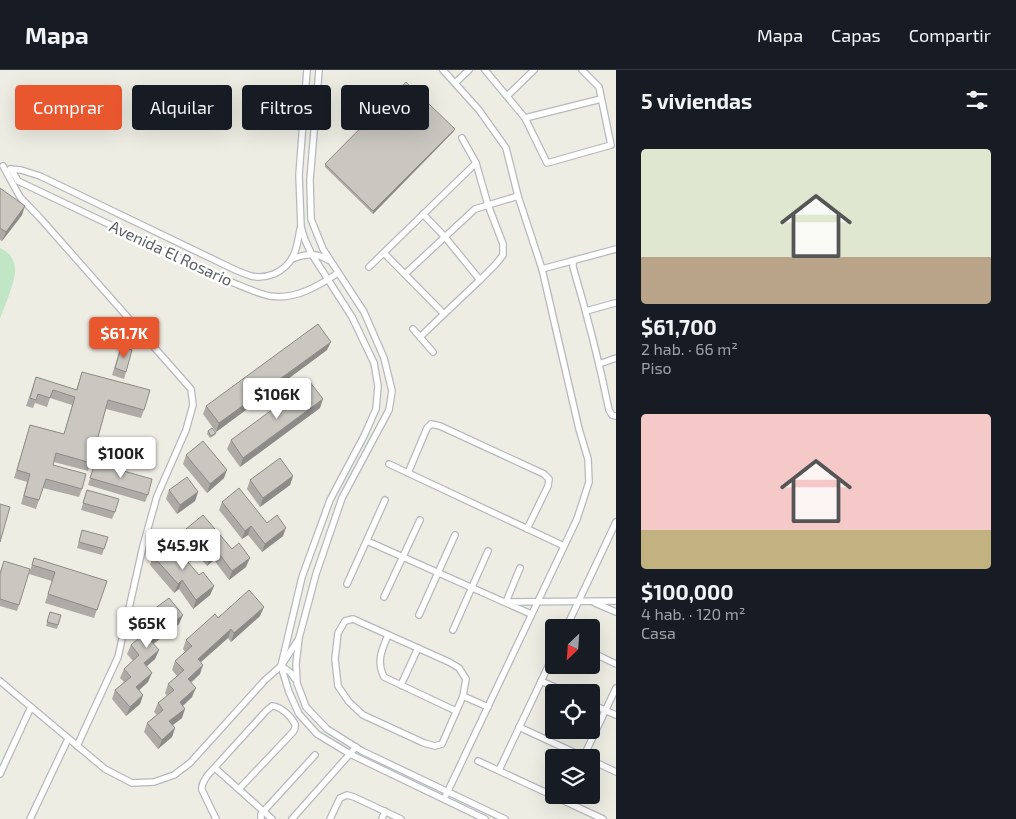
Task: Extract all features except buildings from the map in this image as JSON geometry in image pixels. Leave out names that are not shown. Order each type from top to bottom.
[{"type":"street","points":[[292,259],[301,227],[300,175],[308,70]]},
{"type":"street","points":[[297,683],[296,664],[299,638],[316,574],[342,498],[389,410],[392,391],[384,358],[364,312],[323,249],[310,219],[310,180],[319,70]]},
{"type":"street","points":[[442,70],[479,110],[506,148],[518,196],[542,269],[579,429],[588,458],[588,482],[577,519],[444,800]]},
{"type":"street","points":[[456,83],[469,70]]},
{"type":"street","points":[[485,70],[525,118],[547,163],[611,145],[599,86],[582,70]]},
{"type":"street","points":[[507,96],[534,70]]},
{"type":"street","points":[[525,118],[602,99]]},
{"type":"street","points":[[420,337],[496,264],[502,255],[503,244],[488,205],[476,163],[462,138]]},
{"type":"street","points":[[369,268],[476,163]]},
{"type":"street","points":[[1,166],[20,197],[191,388],[193,405],[186,430],[157,496],[143,546],[118,657],[77,746]]},
{"type":"street","name":"Avenida El Rosario","points":[[1,166],[40,176],[249,275],[267,277],[282,271],[292,259],[312,255]]},
{"type":"street","name":"Avenida El Rosario","points":[[11,169],[18,181],[226,280],[259,293],[269,296],[296,295],[328,280],[338,272]]},
{"type":"street","points":[[405,274],[475,209],[518,196]]},
{"type":"street","points":[[423,214],[445,237],[480,280]]},
{"type":"street","points":[[301,227],[312,255],[352,317],[374,363],[378,386],[376,409],[330,500],[302,577],[280,666],[289,692],[300,714],[316,734],[350,754],[485,819]]},
{"type":"street","points":[[542,269],[616,249]]},
{"type":"street","points":[[384,253],[444,314]]},
{"type":"street","points":[[312,255],[324,257],[332,262]]},
{"type":"street","points":[[573,261],[609,410],[612,415],[616,416]]},
{"type":"street","points":[[586,311],[616,303]]},
{"type":"street","points":[[413,329],[433,352]]},
{"type":"street","points":[[599,364],[616,358]]},
{"type":"street","points":[[408,473],[427,428],[432,424],[544,474],[549,479],[548,486],[527,529]]},
{"type":"street","points":[[389,464],[564,546]]},
{"type":"street","points":[[347,584],[385,500]]},
{"type":"street","points":[[384,597],[420,520]]},
{"type":"street","points":[[570,619],[616,522]]},
{"type":"street","points":[[419,614],[455,535]]},
{"type":"street","points":[[367,541],[531,614]]},
{"type":"street","points":[[453,630],[488,551]]},
{"type":"street","points":[[506,602],[520,568]]},
{"type":"street","points":[[506,602],[580,599],[593,602],[616,612]]},
{"type":"street","points":[[593,602],[616,601]]},
{"type":"street","points":[[353,619],[418,648],[460,668],[466,679],[463,696],[442,744],[435,746],[424,743],[363,715],[349,702],[338,686],[335,659],[338,633],[345,621],[353,619]]},
{"type":"street","points":[[388,635],[380,656],[381,671],[384,677],[456,711]]},
{"type":"street","points":[[0,681],[104,769],[132,783],[154,782],[174,775],[190,763],[280,666],[299,638]]},
{"type":"street","points":[[401,685],[418,648]]},
{"type":"street","points":[[600,656],[616,664]]},
{"type":"street","points":[[280,666],[292,674],[306,707],[327,729],[356,747],[505,819]]},
{"type":"street","points":[[499,770],[545,673]]},
{"type":"street","points":[[541,681],[548,684]]},
{"type":"street","points":[[588,749],[616,688]]},
{"type":"street","points":[[463,696],[488,707]]},
{"type":"street","points":[[216,819],[201,787],[207,776],[272,706],[279,707],[295,723],[294,732],[239,789]]},
{"type":"street","points":[[0,774],[31,707]]},
{"type":"street","points":[[600,708],[616,715]]},
{"type":"street","points":[[520,727],[567,749]]},
{"type":"street","points":[[30,819],[68,738]]},
{"type":"street","points":[[292,819],[356,747]]},
{"type":"street","points":[[261,819],[261,814],[315,755]]},
{"type":"street","points":[[478,761],[545,789]]},
{"type":"street","points":[[600,764],[616,772]]},
{"type":"street","points":[[215,768],[272,819]]},
{"type":"street","points":[[330,819],[340,798],[347,795],[401,819]]},
{"type":"street","points":[[576,804],[603,819]]},
{"type":"street","points":[[382,819],[385,811]]},
{"type":"green space","points":[[0,248],[11,256],[14,262],[15,275],[0,319]]}]
